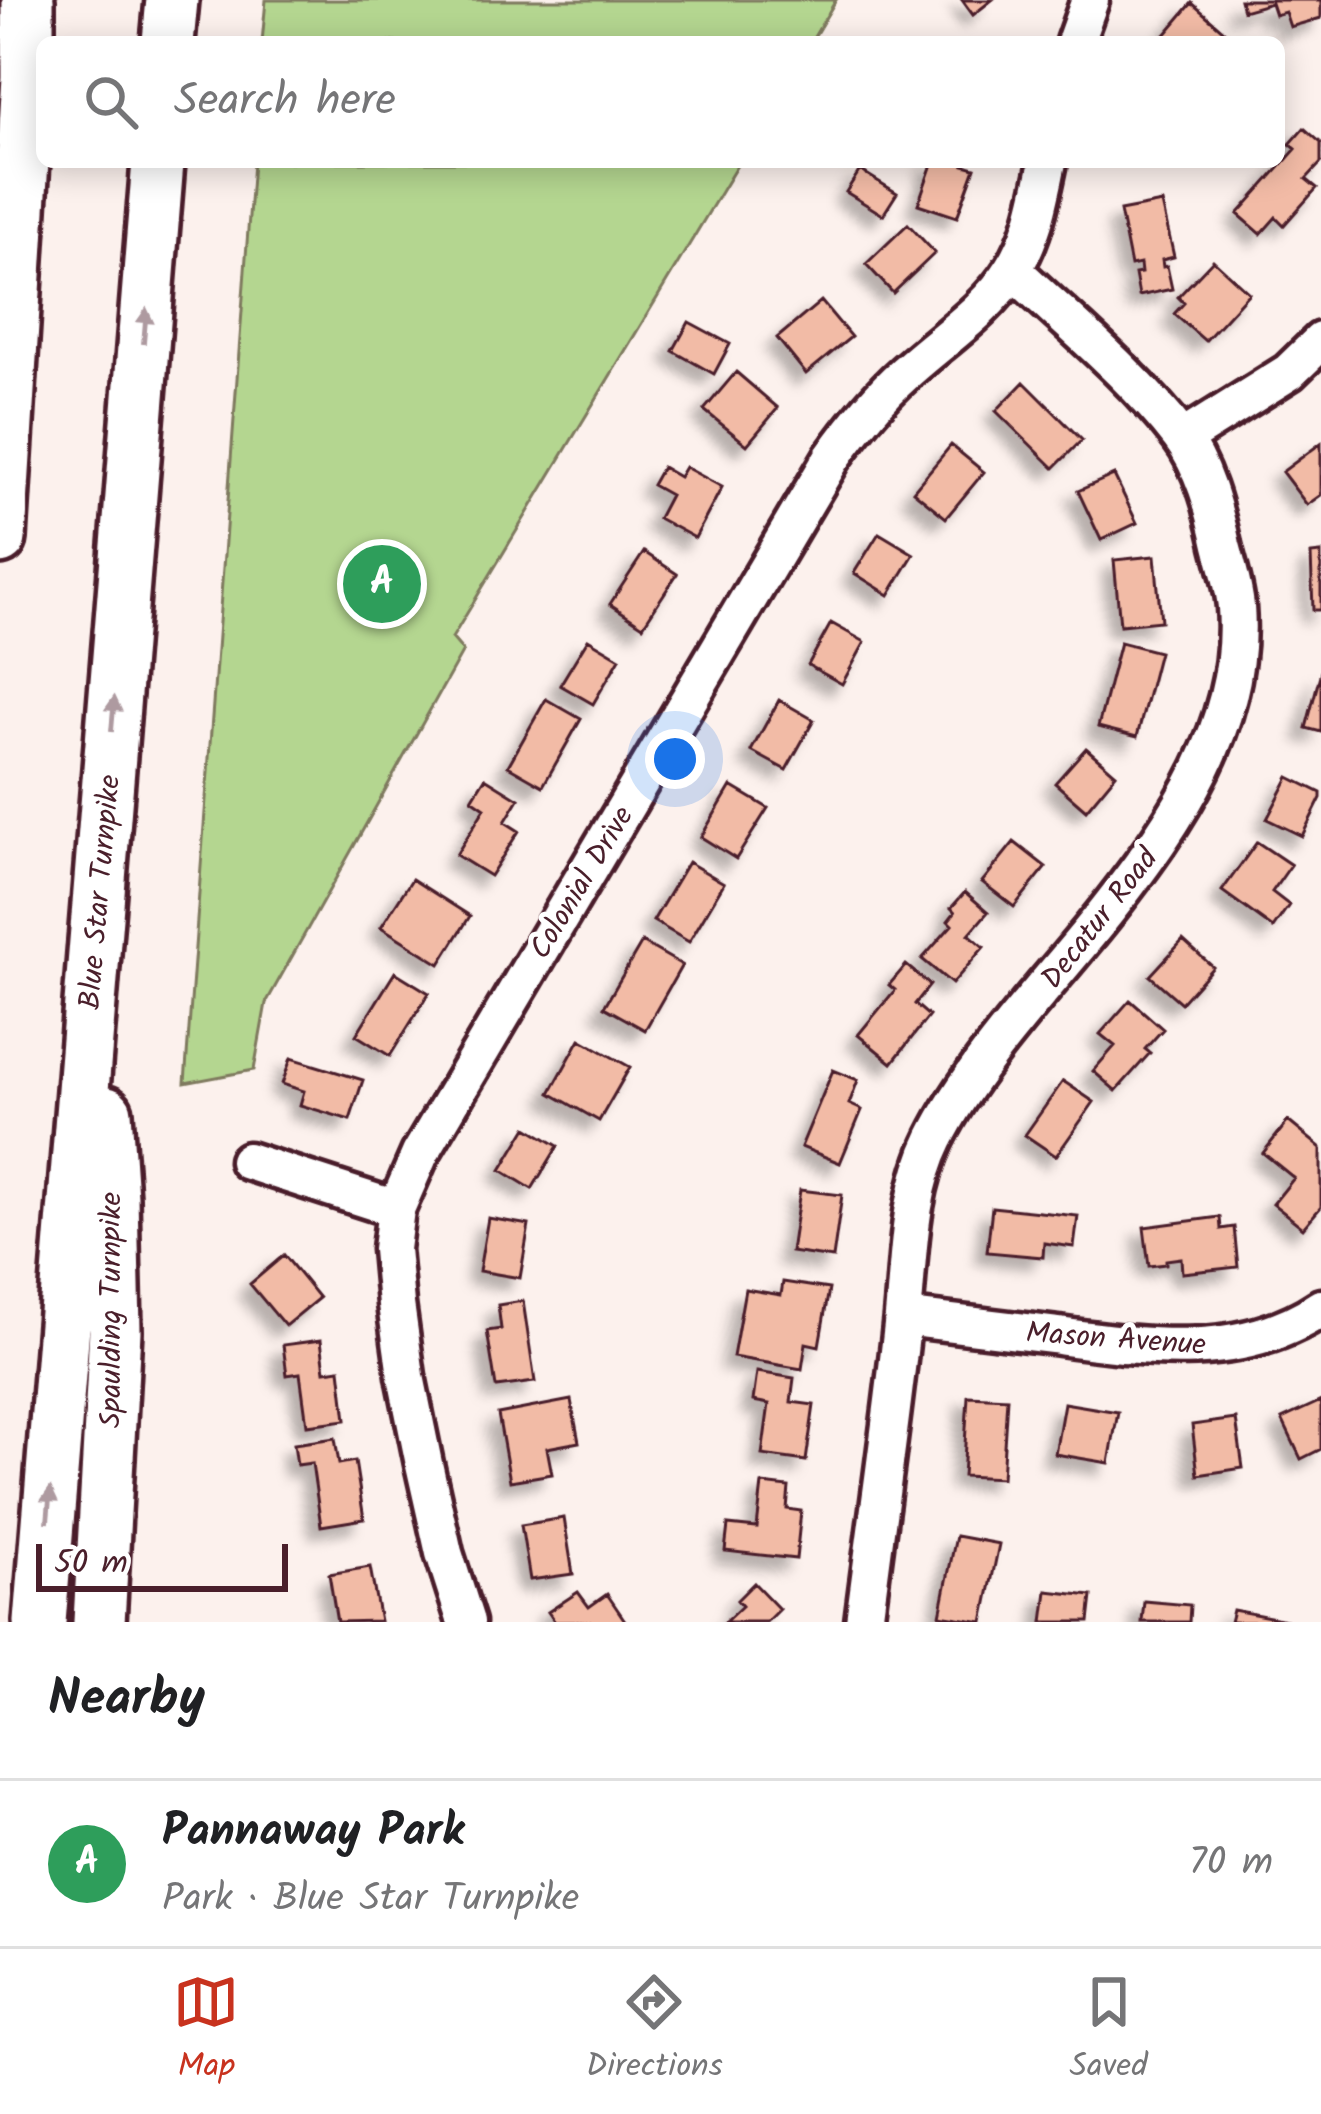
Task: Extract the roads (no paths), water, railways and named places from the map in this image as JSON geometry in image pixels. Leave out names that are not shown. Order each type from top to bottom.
[{"type":"highway","points":[[0,538],[28,0]]},
{"type":"highway","points":[[169,36],[172,0]]},
{"type":"highway","name":"Blue Star Turnpike","points":[[40,1622],[158,168]]},
{"type":"highway","name":"Spaulding Turnpike","points":[[90,998],[106,1113],[116,1331],[99,1622]]},
{"type":"street","points":[[1078,36],[1090,0]]},
{"type":"street","name":"Colonial Drive","points":[[466,1622],[444,1553],[406,1376],[391,1250],[396,1209],[419,1154],[832,458],[866,410],[991,298],[1013,269],[1030,237],[1047,168]]},
{"type":"street","name":"Decatur Road","points":[[864,1622],[910,1232],[933,1141],[1001,1041],[1164,834],[1199,778],[1221,720],[1233,666],[1236,606],[1216,519],[1182,439],[1140,391],[1013,269]]},
{"type":"street","points":[[1182,439],[1289,372],[1321,341]]},
{"type":"street","points":[[248,1160],[396,1209]]},
{"type":"street","name":"Mason Avenue","points":[[903,1317],[1172,1348],[1268,1336],[1321,1308]]},
{"type":"place","name":"Pannaway Park","points":[[382,584]]}]
